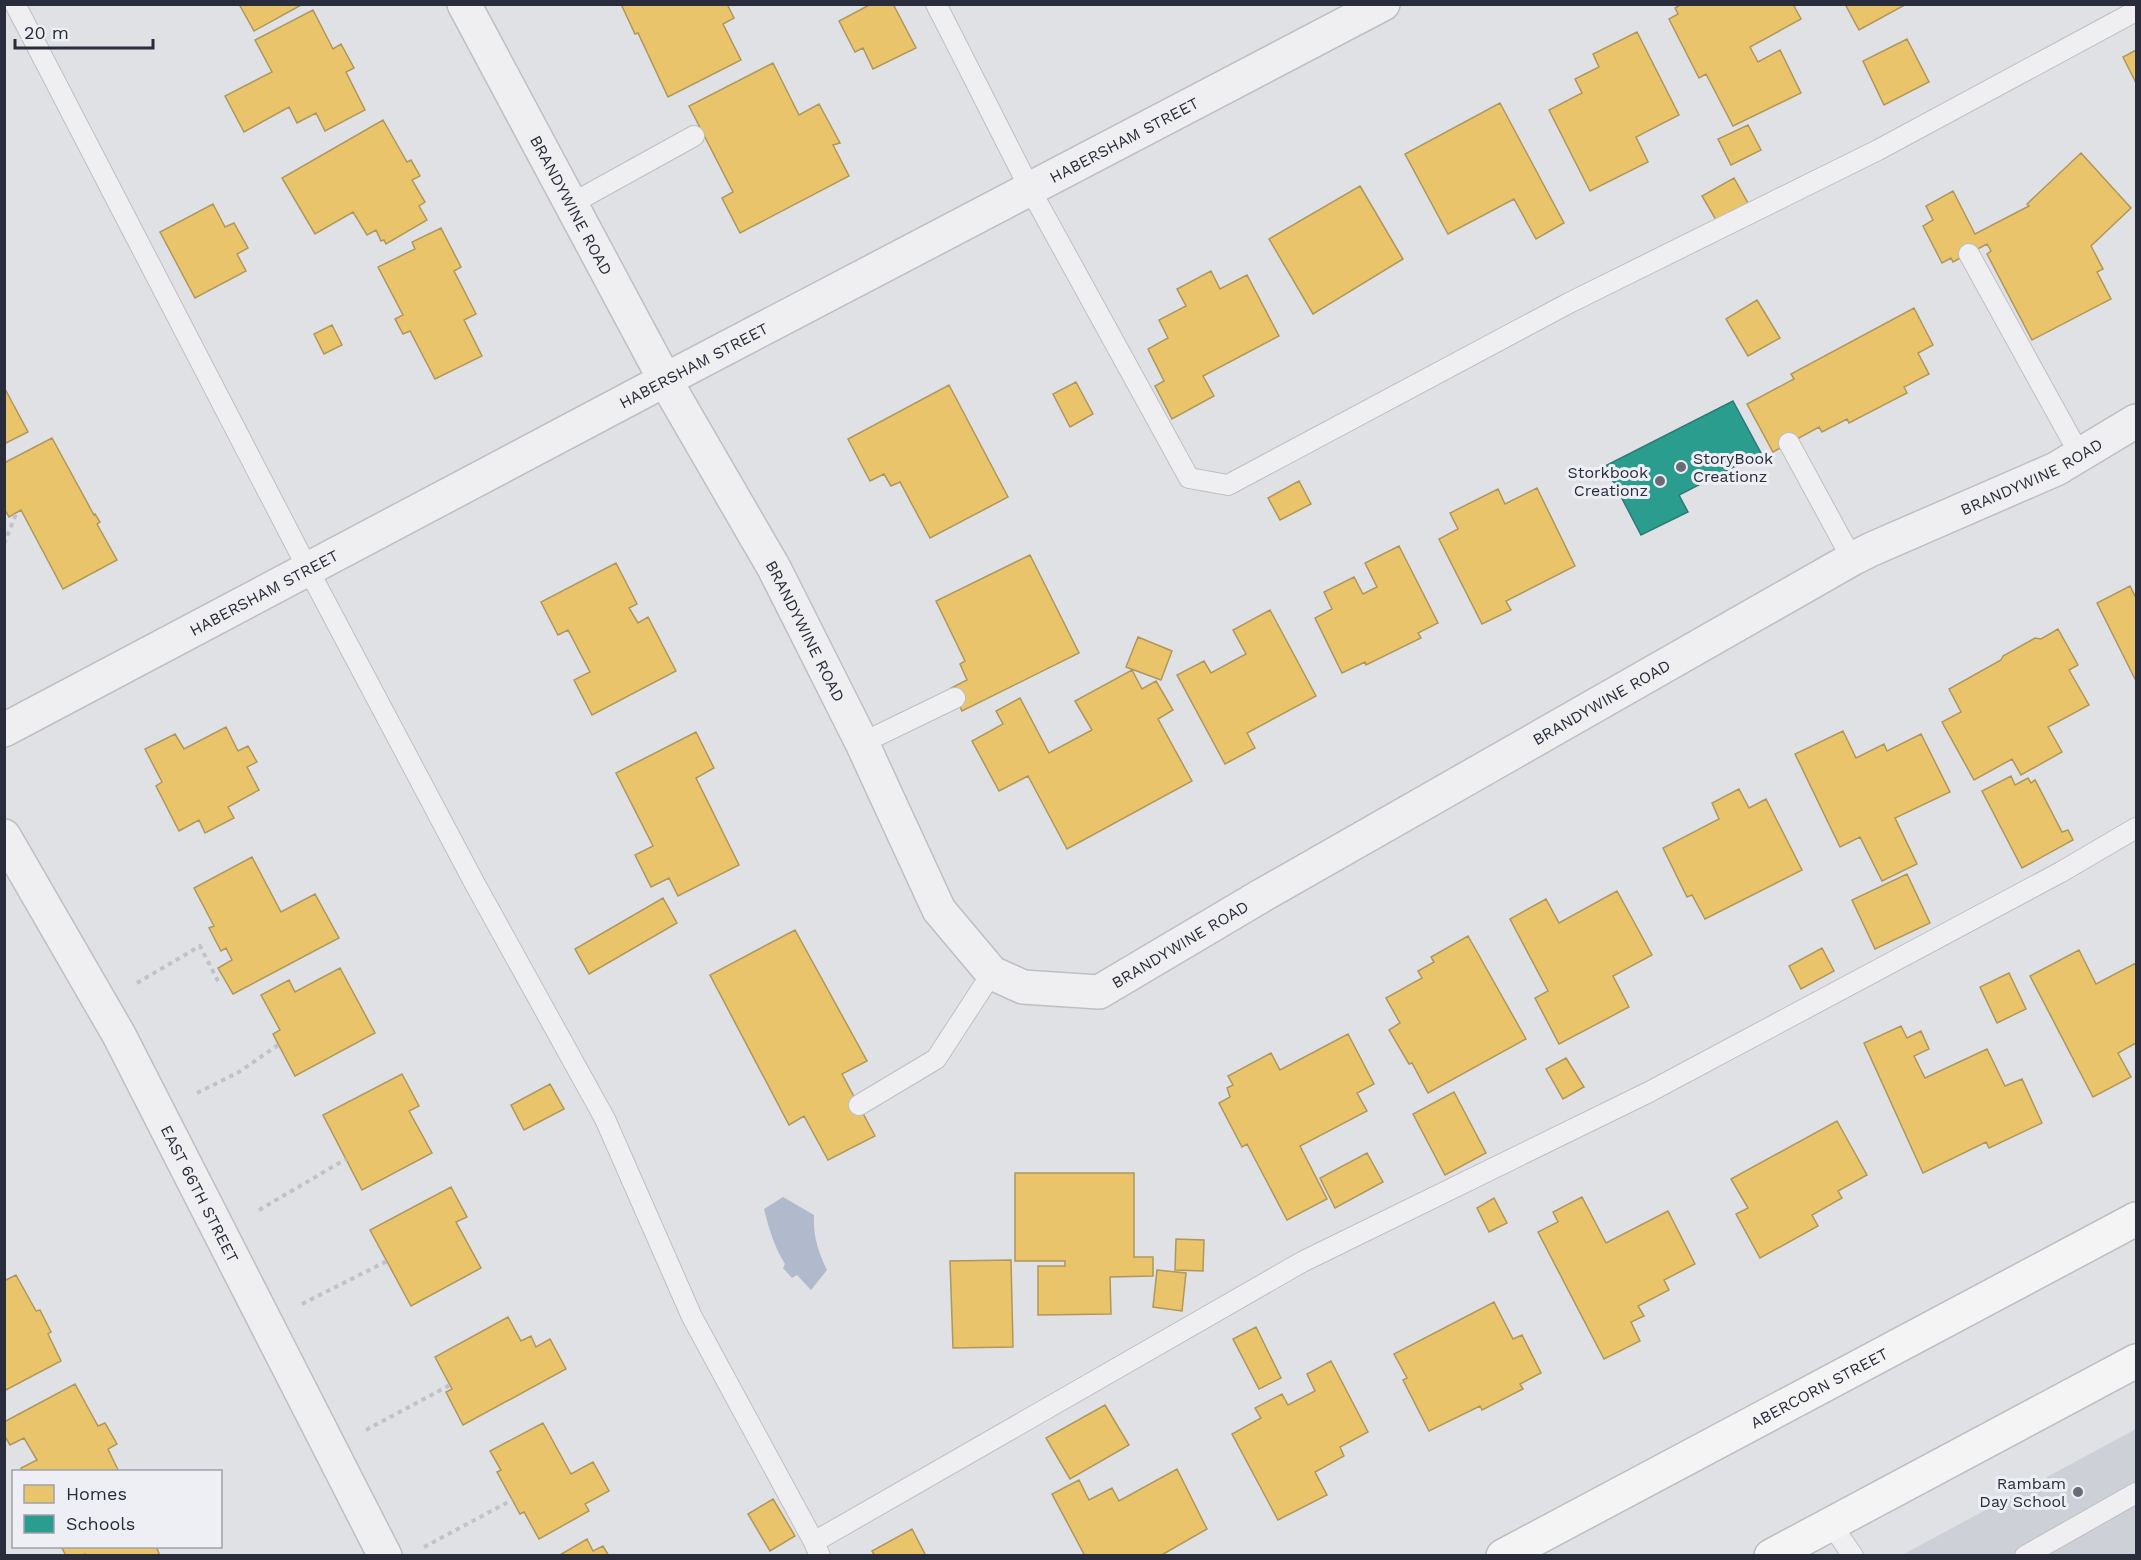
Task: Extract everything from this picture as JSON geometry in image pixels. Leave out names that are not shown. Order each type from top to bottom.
[{"type":"main road","name":"ABERCORN STREET","points":[[1503,1556],[2136,1219]]},
{"type":"main road","points":[[1771,1556],[1803,1548],[1831,1524],[2136,1361]]},
{"type":"street","name":"BRANDYWINE ROAD","points":[[464,4],[665,380],[774,568],[862,743],[939,910],[992,973],[1023,987],[1099,992],[1262,896],[1852,559],[2056,469],[2136,422]]},
{"type":"street","name":"HABERSHAM STREET","points":[[4,730],[1371,7]]},
{"type":"street","name":"EAST 66TH STREET","points":[[4,836],[119,1035],[385,1556]]},
{"type":"lane","points":[[15,4],[308,569],[475,884],[605,1119],[692,1317],[817,1549],[1302,1262],[1648,1092],[2061,872],[2136,828]]},
{"type":"lane","points":[[936,4],[1029,189],[1189,478],[1228,486],[1569,303],[1878,150],[2136,10]]},
{"type":"lane","points":[[571,204],[694,136]]},
{"type":"lane","points":[[1969,254],[2080,455]]},
{"type":"lane","points":[[1789,443],[1852,559]]},
{"type":"lane","points":[[862,743],[955,698]]},
{"type":"lane","points":[[859,1105],[936,1059],[992,973]]},
{"type":"lane","points":[[2025,1556],[2136,1492]]},
{"type":"lane","points":[[1831,1524],[1853,1556]]},
{"type":"path","points":[[4,544],[16,514]]},
{"type":"path","points":[[137,983],[200,946],[219,983]]},
{"type":"path","points":[[197,1094],[239,1072],[278,1045]]},
{"type":"path","points":[[259,1210],[346,1159]]},
{"type":"path","points":[[266,1323],[387,1261]]},
{"type":"path","points":[[330,1449],[450,1385]]},
{"type":"path","points":[[418,1550],[512,1500]]},
{"type":"shaded area","name":"Rambam Day School","points":[[2136,1429],[2136,1555],[1902,1555]]},
{"type":"water","points":[[783,1197],[814,1215],[817,1243],[827,1270],[811,1290],[797,1275],[792,1278],[783,1268],[785,1264],[768,1224],[764,1209]]},
{"type":"building: Homes","points":[[239,4],[303,4],[254,31]]},
{"type":"building: Homes","points":[[621,4],[727,4],[734,18],[723,24],[741,60],[668,97],[638,33],[635,34]]},
{"type":"building: Homes","points":[[871,4],[893,4],[916,48],[873,69],[863,48],[855,52],[839,21]]},
{"type":"building: Homes","points":[[1682,4],[1793,4],[1801,19],[1750,47],[1758,62],[1780,50],[1801,93],[1733,126],[1706,74],[1699,78],[1669,19],[1678,14],[1675,8]]},
{"type":"building: Homes","points":[[1845,4],[1902,4],[1903,6],[1859,30]]},
{"type":"building: Homes","points":[[313,10],[333,49],[341,44],[354,68],[346,72],[365,110],[325,131],[316,113],[297,123],[289,107],[244,132],[225,96],[272,72],[255,40]]},
{"type":"building: Homes","points":[[1637,32],[1679,115],[1636,137],[1648,162],[1590,191],[1549,110],[1582,93],[1575,79],[1599,67],[1593,54]]},
{"type":"building: Homes","points":[[1907,39],[1929,82],[1884,105],[1863,61]]},
{"type":"building: Homes","points":[[2136,50],[2136,83],[2123,57]]},
{"type":"building: Homes","points":[[773,63],[799,115],[819,104],[840,143],[833,145],[849,176],[740,233],[722,198],[733,192],[689,106]]},
{"type":"building: Homes","points":[[1500,103],[1564,223],[1536,239],[1514,199],[1448,234],[1405,154]]},
{"type":"building: Homes","points":[[383,120],[407,162],[411,160],[420,176],[412,180],[425,202],[419,206],[427,220],[386,244],[384,240],[381,241],[376,230],[367,235],[353,212],[315,234],[282,178]]},
{"type":"building: Homes","points":[[1748,125],[1761,150],[1731,165],[1718,139]]},
{"type":"building: Homes","points":[[2081,153],[2131,208],[2091,246],[2103,269],[2097,272],[2111,299],[2032,340],[1987,254],[1991,251],[1987,244],[1953,262],[1951,258],[1942,263],[1923,226],[1933,220],[1926,206],[1953,191],[1975,234],[2029,206],[2027,204]]},
{"type":"building: Homes","points":[[1734,178],[1748,203],[1716,220],[1702,196]]},
{"type":"building: Homes","points":[[1360,186],[1403,259],[1313,314],[1269,239]]},
{"type":"building: Homes","points":[[213,204],[225,227],[234,223],[248,248],[237,254],[246,271],[195,298],[160,232]]},
{"type":"building: Homes","points":[[441,228],[461,267],[454,271],[476,314],[464,320],[482,356],[435,379],[410,331],[403,334],[395,319],[403,315],[378,267],[415,249],[412,242]]},
{"type":"building: Homes","points":[[1211,271],[1220,289],[1247,275],[1279,336],[1203,376],[1214,396],[1172,419],[1155,386],[1164,381],[1148,349],[1168,338],[1159,320],[1186,306],[1177,289]]},
{"type":"building: Homes","points":[[1757,300],[1780,338],[1748,356],[1726,319]]},
{"type":"building: Homes","points":[[1914,308],[1933,345],[1918,353],[1929,374],[1904,387],[1907,393],[1849,423],[1847,419],[1822,432],[1819,427],[1773,452],[1747,404],[1794,379],[1791,374]]},
{"type":"building: Homes","points":[[332,325],[342,345],[324,354],[314,334]]},
{"type":"building: Homes","points":[[1076,382],[1093,414],[1070,427],[1053,394]]},
{"type":"building: Homes","points":[[949,385],[1008,497],[930,538],[900,482],[891,486],[884,474],[870,481],[848,439]]},
{"type":"building: Homes","points":[[4,387],[28,432],[4,444]]},
{"type":"building: Homes","points":[[52,438],[100,522],[97,524],[117,560],[63,589],[21,510],[9,517],[4,508],[4,463]]},
{"type":"building: Homes","points":[[1299,481],[1311,504],[1280,520],[1268,498]]},
{"type":"building: Homes","points":[[1537,488],[1575,566],[1506,601],[1511,610],[1482,624],[1439,539],[1458,529],[1450,513],[1498,489],[1505,504]]},
{"type":"building: Homes","points":[[1399,546],[1438,623],[1418,633],[1421,638],[1366,665],[1365,662],[1342,673],[1315,618],[1332,609],[1324,592],[1354,577],[1363,594],[1377,587],[1365,563]]},
{"type":"building: Homes","points":[[1030,555],[1079,653],[962,711],[951,688],[967,680],[960,664],[965,661],[936,601]]},
{"type":"building: Homes","points":[[616,563],[637,604],[629,608],[638,623],[648,617],[676,671],[592,715],[574,680],[590,672],[568,630],[558,635],[541,602]]},
{"type":"building: Homes","points":[[2130,586],[2136,598],[2136,681],[2097,603]]},
{"type":"building: Homes","points":[[1270,610],[1316,696],[1247,733],[1255,748],[1225,764],[1177,675],[1204,661],[1211,673],[1246,654],[1233,630]]},
{"type":"building: Homes","points":[[2058,629],[2078,665],[2069,670],[2089,705],[2048,727],[2062,752],[2021,775],[2012,759],[1974,780],[1942,722],[1961,712],[1949,689],[2035,638],[2041,639]]},
{"type":"building: Homes","points":[[1138,637],[1172,651],[1161,680],[1126,667]]},
{"type":"building: Homes","points":[[1132,670],[1142,689],[1156,681],[1173,710],[1158,719],[1192,781],[1067,849],[1028,776],[999,791],[972,741],[1003,724],[996,711],[1020,698],[1049,753],[1092,730],[1075,701]]},
{"type":"building: Homes","points":[[226,727],[238,751],[248,746],[257,762],[247,767],[259,790],[228,807],[234,818],[205,833],[199,820],[179,831],[156,786],[162,782],[145,749],[175,734],[184,749]]},
{"type":"building: Homes","points":[[1843,731],[1856,758],[1884,744],[1887,751],[1921,734],[1950,792],[1895,818],[1917,864],[1882,881],[1860,837],[1840,847],[1795,754]]},
{"type":"building: Homes","points":[[696,732],[714,768],[696,778],[739,865],[678,896],[669,878],[651,887],[635,855],[653,846],[616,773]]},
{"type":"building: Homes","points":[[2011,776],[2015,785],[2028,778],[2031,783],[2035,780],[2062,832],[2068,830],[2073,840],[2022,868],[1982,791]]},
{"type":"building: Homes","points":[[1739,789],[1749,808],[1766,799],[1802,870],[1705,919],[1692,895],[1687,897],[1663,848],[1719,819],[1712,803]]},
{"type":"building: Homes","points":[[252,857],[281,912],[315,894],[339,938],[233,994],[218,968],[232,960],[226,948],[221,951],[209,928],[214,926],[194,888]]},
{"type":"building: Homes","points":[[1907,874],[1930,923],[1875,949],[1852,900]]},
{"type":"building: Homes","points":[[1617,891],[1652,955],[1613,976],[1629,1007],[1559,1044],[1535,998],[1548,991],[1510,919],[1546,899],[1559,923]]},
{"type":"building: Homes","points":[[663,898],[677,923],[589,974],[575,949]]},
{"type":"building: Homes","points":[[795,930],[867,1061],[842,1074],[875,1136],[828,1160],[804,1116],[789,1125],[710,975]]},
{"type":"building: Homes","points":[[1468,936],[1526,1039],[1428,1093],[1412,1063],[1409,1064],[1389,1030],[1400,1023],[1386,998],[1422,978],[1418,971],[1434,962],[1431,957]]},
{"type":"building: Homes","points":[[1822,948],[1834,971],[1801,989],[1789,966]]},
{"type":"building: Homes","points":[[2079,950],[2096,984],[2136,963],[2136,1043],[2118,1053],[2131,1077],[2093,1097],[2030,976]]},
{"type":"building: Homes","points":[[340,968],[375,1033],[295,1076],[273,1034],[280,1030],[261,995],[289,980],[295,992]]},
{"type":"building: Homes","points":[[2009,973],[2026,1009],[1997,1023],[1980,987]]},
{"type":"building: Homes","points":[[1901,1026],[1907,1038],[1921,1031],[1929,1049],[1914,1056],[1925,1078],[1987,1049],[2005,1086],[2022,1079],[2042,1123],[1989,1148],[1986,1142],[1923,1173],[1864,1043]]},
{"type":"building: Homes","points":[[1348,1034],[1374,1084],[1357,1093],[1367,1111],[1300,1146],[1327,1199],[1287,1220],[1247,1144],[1242,1147],[1219,1103],[1230,1097],[1227,1088],[1233,1085],[1228,1076],[1271,1053],[1280,1070]]},
{"type":"building: Homes","points":[[1566,1058],[1584,1087],[1563,1099],[1546,1069]]},
{"type":"building: Homes","points":[[402,1074],[419,1106],[409,1111],[432,1153],[362,1190],[323,1115]]},
{"type":"building: Homes","points":[[550,1084],[564,1109],[524,1130],[511,1105]]},
{"type":"building: Homes","points":[[1454,1092],[1486,1153],[1445,1175],[1413,1114]]},
{"type":"building: Homes","points":[[1837,1121],[1867,1175],[1838,1191],[1842,1198],[1812,1215],[1818,1226],[1760,1258],[1736,1214],[1748,1208],[1731,1179]]},
{"type":"building: Homes","points":[[1367,1153],[1383,1182],[1335,1208],[1320,1178]]},
{"type":"building: Homes","points":[[1015,1173],[1134,1173],[1134,1257],[1153,1257],[1153,1276],[1110,1277],[1111,1314],[1038,1315],[1038,1266],[1065,1266],[1065,1261],[1015,1261]]},
{"type":"building: Homes","points":[[451,1187],[467,1217],[456,1222],[481,1268],[411,1306],[370,1230]]},
{"type":"building: Homes","points":[[1582,1197],[1606,1243],[1668,1211],[1695,1264],[1664,1280],[1669,1290],[1638,1306],[1644,1316],[1631,1322],[1640,1341],[1604,1359],[1538,1232],[1558,1222],[1553,1212]]},
{"type":"building: Homes","points":[[1494,1198],[1507,1223],[1489,1232],[1477,1208]]},
{"type":"building: Homes","points":[[1176,1239],[1204,1240],[1203,1271],[1175,1270]]},
{"type":"building: Homes","points":[[1011,1260],[1013,1347],[953,1348],[950,1261]]},
{"type":"building: Homes","points":[[1157,1270],[1186,1273],[1182,1311],[1153,1307]]},
{"type":"building: Homes","points":[[16,1275],[36,1311],[40,1310],[61,1361],[4,1391],[4,1281]]},
{"type":"building: Homes","points":[[1494,1302],[1513,1339],[1522,1335],[1541,1373],[1520,1384],[1523,1389],[1482,1410],[1480,1406],[1429,1431],[1403,1380],[1407,1378],[1394,1354]]},
{"type":"building: Homes","points":[[508,1317],[521,1341],[531,1336],[536,1347],[550,1339],[566,1369],[463,1425],[446,1392],[452,1389],[435,1357]]},
{"type":"building: Homes","points":[[1256,1327],[1281,1378],[1259,1389],[1233,1339]]},
{"type":"building: Homes","points":[[1331,1361],[1368,1432],[1340,1447],[1344,1456],[1315,1472],[1327,1495],[1278,1520],[1232,1434],[1261,1418],[1255,1408],[1282,1394],[1288,1405],[1315,1391],[1307,1374]]},
{"type":"building: Homes","points":[[75,1384],[98,1426],[105,1423],[117,1444],[108,1449],[118,1470],[22,1470],[21,1468],[37,1460],[24,1438],[10,1445],[4,1435],[4,1422]]},
{"type":"building: Homes","points":[[1105,1405],[1129,1445],[1070,1479],[1046,1438]]},
{"type":"building: Homes","points":[[543,1423],[571,1474],[593,1462],[609,1491],[585,1504],[589,1511],[539,1539],[524,1512],[520,1514],[497,1472],[501,1470],[490,1451]]},
{"type":"building: Homes","points":[[1177,1469],[1207,1529],[1160,1556],[1085,1556],[1052,1494],[1079,1480],[1089,1500],[1112,1488],[1119,1501]]},
{"type":"building: Homes","points":[[773,1499],[795,1536],[770,1551],[748,1514]]},
{"type":"building: Homes","points":[[912,1529],[926,1556],[875,1556],[872,1551]]},
{"type":"building: Homes","points":[[587,1539],[593,1551],[603,1546],[609,1556],[558,1556]]},
{"type":"building: Homes","points":[[62,1548],[157,1548],[160,1556],[86,1556],[85,1554],[66,1556]]},
{"type":"building: Schools","name":"Storkbook Creationz","points":[[1733,401],[1761,453],[1679,495],[1688,512],[1641,535],[1605,466]]},
{"type":"place","name":"StoryBook Creationz","points":[[1681,467]]},
{"type":"place","name":"Storkbook Creationz","points":[[1660,481]]},
{"type":"place","name":"Rambam Day School","points":[[2078,1492]]}]
